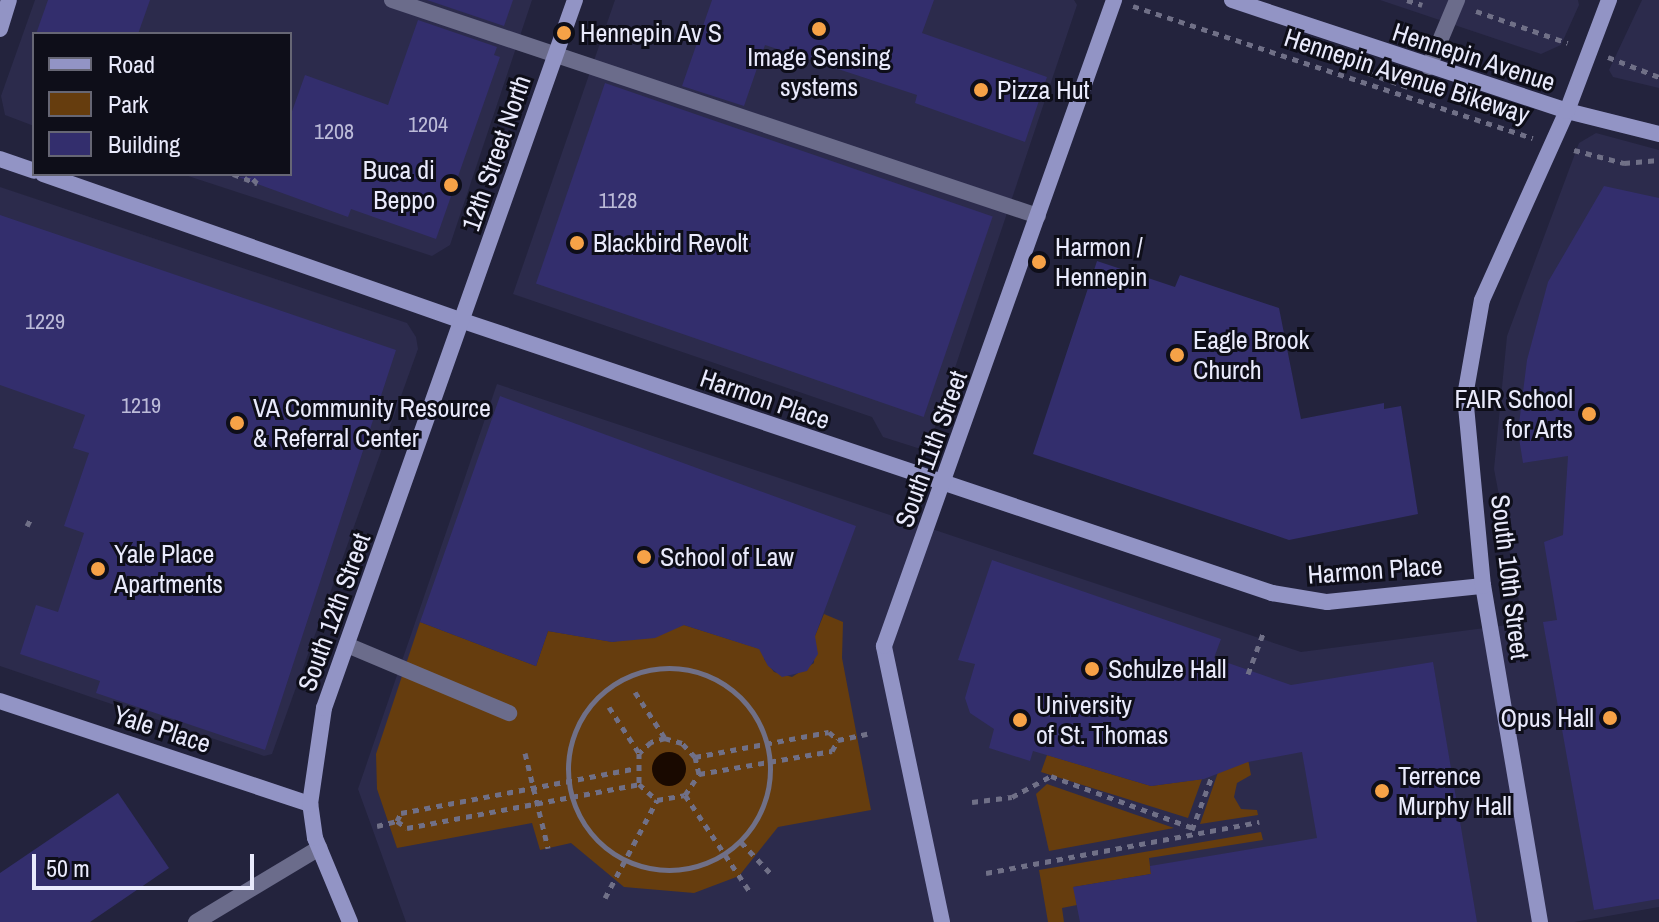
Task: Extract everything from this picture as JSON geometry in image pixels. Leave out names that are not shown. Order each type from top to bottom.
[{"type":"street","points":[[0,29],[9,0]]},
{"type":"street","name":"12th Street North","points":[[463,321],[575,0]]},
{"type":"street","name":"South 11th Street","points":[[942,922],[884,646],[945,485],[1114,0]]},
{"type":"street","name":"Hennepin Avenue","points":[[1232,0],[1567,111],[1659,134]]},
{"type":"street","name":"South 10th Street","points":[[1540,922],[1483,586],[1465,396],[1482,300],[1567,111],[1609,0]]},
{"type":"street","points":[[0,159],[32,170]]},
{"type":"street","name":"Harmon Place","points":[[49,176],[945,485],[1300,600],[1483,586]]},
{"type":"street","name":"South 12th Street","points":[[350,922],[319,848],[310,804],[324,708],[463,321]]},
{"type":"street","name":"Yale Place","points":[[0,701],[310,804]]},
{"type":"lane","points":[[392,0],[1038,216]]},
{"type":"lane","points":[[1429,67],[1457,2]]},
{"type":"lane","points":[[347,645],[509,713]]},
{"type":"lane","points":[[196,922],[319,848]]},
{"type":"path","points":[[1407,0],[1422,5]]},
{"type":"path","points":[[1457,2],[1659,77]]},
{"type":"path","name":"Hennepin Avenue Bikeway","points":[[1146,11],[1552,144],[1624,163],[1659,160]]},
{"type":"path","points":[[1329,59],[1408,87]]},
{"type":"path","points":[[238,176],[257,183],[250,176]]},
{"type":"path","points":[[1248,674],[1264,631]]},
{"type":"path","points":[[649,670],[696,671],[736,693],[759,723],[770,762],[761,812],[741,842],[724,855],[669,871],[625,861],[588,831],[570,798],[569,747],[590,704],[609,686],[649,670]]},
{"type":"path","points":[[635,692],[665,738],[682,743],[695,757],[699,774]]},
{"type":"path","points":[[609,707],[639,753],[636,768],[639,784],[657,800]]},
{"type":"path","points":[[695,757],[829,732],[838,740]]},
{"type":"path","points":[[657,800],[685,795],[699,774],[832,751],[838,740],[867,734]]},
{"type":"path","points":[[639,753],[665,738]]},
{"type":"path","points":[[525,753],[535,805],[548,848]]},
{"type":"path","points":[[397,821],[401,813],[636,768]]},
{"type":"path","points":[[972,802],[1012,797],[1051,776],[1192,831]]},
{"type":"path","points":[[1192,831],[1212,776]]},
{"type":"path","points":[[377,826],[397,821],[407,828],[639,784]]},
{"type":"path","points":[[685,795],[750,892]]},
{"type":"path","points":[[605,898],[657,800]]},
{"type":"path","points":[[986,873],[1192,831],[1259,822]]},
{"type":"path","points":[[741,842],[771,874]]},
{"type":"shaded area","points":[[35,0],[532,0],[450,245],[432,256],[188,176],[292,176],[292,32],[32,32],[32,125],[5,115],[1,96]]},
{"type":"shaded area","points":[[615,0],[1074,0],[1077,5],[927,451],[883,437],[872,417],[513,294]]},
{"type":"shaded area","points":[[1380,0],[1578,0],[1579,5],[1561,45],[1541,54]]},
{"type":"shaded area","points":[[1642,0],[1659,0],[1659,88],[1613,77],[1609,70]]},
{"type":"shaded area","name":"University of St. Thomas","points":[[1596,133],[1659,150],[1659,907],[1574,922],[406,922],[358,789],[497,384],[1301,652],[1523,623],[1494,469],[1507,336],[1579,143]]},
{"type":"shaded area","points":[[0,187],[407,323],[416,337],[418,349],[272,754],[264,756],[0,666]]},
{"type":"shaded area","points":[[669,752],[681,757],[686,769],[681,781],[669,786],[657,781],[652,769],[657,757]]},
{"type":"green space","points":[[824,614],[843,622],[842,658],[871,810],[778,827],[739,876],[694,893],[624,887],[571,843],[540,850],[532,823],[397,848],[377,789],[376,754],[420,622],[536,666],[548,631],[613,642],[684,625],[766,651],[764,659],[774,672],[792,677],[814,663],[815,636]]},
{"type":"green space","points":[[1239,712],[1251,775],[1237,783],[1234,797],[1241,809],[1257,810],[1258,815],[1200,824]]},
{"type":"green space","points":[[1047,755],[1151,786],[1202,779],[1188,818],[1041,772]]},
{"type":"green space","points":[[1047,784],[1174,828],[1049,851],[1036,794]]},
{"type":"green space","points":[[1261,832],[1263,840],[1149,858],[1151,874],[1074,887],[1077,905],[1062,908],[1064,922],[1048,922],[1039,870]]},
{"type":"building","points":[[48,0],[150,0],[139,32],[37,32]]},
{"type":"building","points":[[427,0],[513,0],[504,26]]},
{"type":"building","points":[[712,0],[934,0],[922,33],[1047,77],[1025,142],[915,103],[917,95],[765,45],[744,106],[682,86]]},
{"type":"building","points":[[418,20],[497,47],[494,55],[500,57],[436,239],[351,209],[348,217],[238,177],[292,176],[292,111],[305,75],[388,105]]},
{"type":"building","points":[[605,83],[993,216],[924,417],[536,283]]},
{"type":"building","name":"FAIR School for Arts","points":[[1604,186],[1659,198],[1659,899],[1594,910],[1543,622],[1557,620],[1544,542],[1563,535],[1568,456],[1523,463],[1518,432],[1527,360],[1548,282]]},
{"type":"building","points":[[0,215],[396,350],[265,750],[96,693],[100,681],[20,654],[36,605],[58,612],[84,533],[64,526],[89,453],[73,448],[85,415],[0,385]]},
{"type":"building","name":"Eagle Brook Church","points":[[1097,261],[1175,287],[1180,275],[1279,308],[1301,419],[1384,403],[1384,409],[1401,406],[1418,514],[1289,540],[1033,454]]},
{"type":"building","name":"School of Law","points":[[500,396],[856,526],[815,636],[818,654],[807,671],[782,677],[768,666],[759,649],[684,625],[655,638],[612,642],[548,631],[536,666],[420,622]]},
{"type":"building","points":[[992,560],[1221,639],[1214,658],[1291,685],[1433,662],[1477,922],[1080,922],[1073,887],[1151,874],[1150,866],[1317,838],[1302,752],[1248,762],[1204,779],[1151,786],[1033,751],[1030,761],[989,748],[994,729],[970,713],[965,698],[975,664],[958,660]]},
{"type":"building","points":[[118,793],[169,868],[90,922],[0,922],[0,873]]},
{"type":"place","name":"Image Sensing systems","points":[[819,29]]},
{"type":"place","name":"Hennepin Av S","points":[[564,33]]},
{"type":"place","name":"Pizza Hut","points":[[981,90]]},
{"type":"place","name":"Buca di Beppo","points":[[451,185]]},
{"type":"place","name":"Blackbird Revolt","points":[[577,243]]},
{"type":"place","name":"Harmon / Hennepin","points":[[1039,262]]},
{"type":"place","name":"Eagle Brook Church","points":[[1177,355]]},
{"type":"place","name":"FAIR School for Arts","points":[[1589,414]]},
{"type":"place","name":"VA Community Resource & Referral Center","points":[[237,423]]},
{"type":"place","name":"School of Law","points":[[644,557]]},
{"type":"place","name":"Yale Place Apartments","points":[[98,569]]},
{"type":"place","name":"Schulze Hall","points":[[1092,669]]},
{"type":"place","name":"Opus Hall","points":[[1610,718]]},
{"type":"place","name":"University of St. Thomas","points":[[1020,720]]},
{"type":"place","name":"Terrence Murphy Hall","points":[[1382,791]]}]
